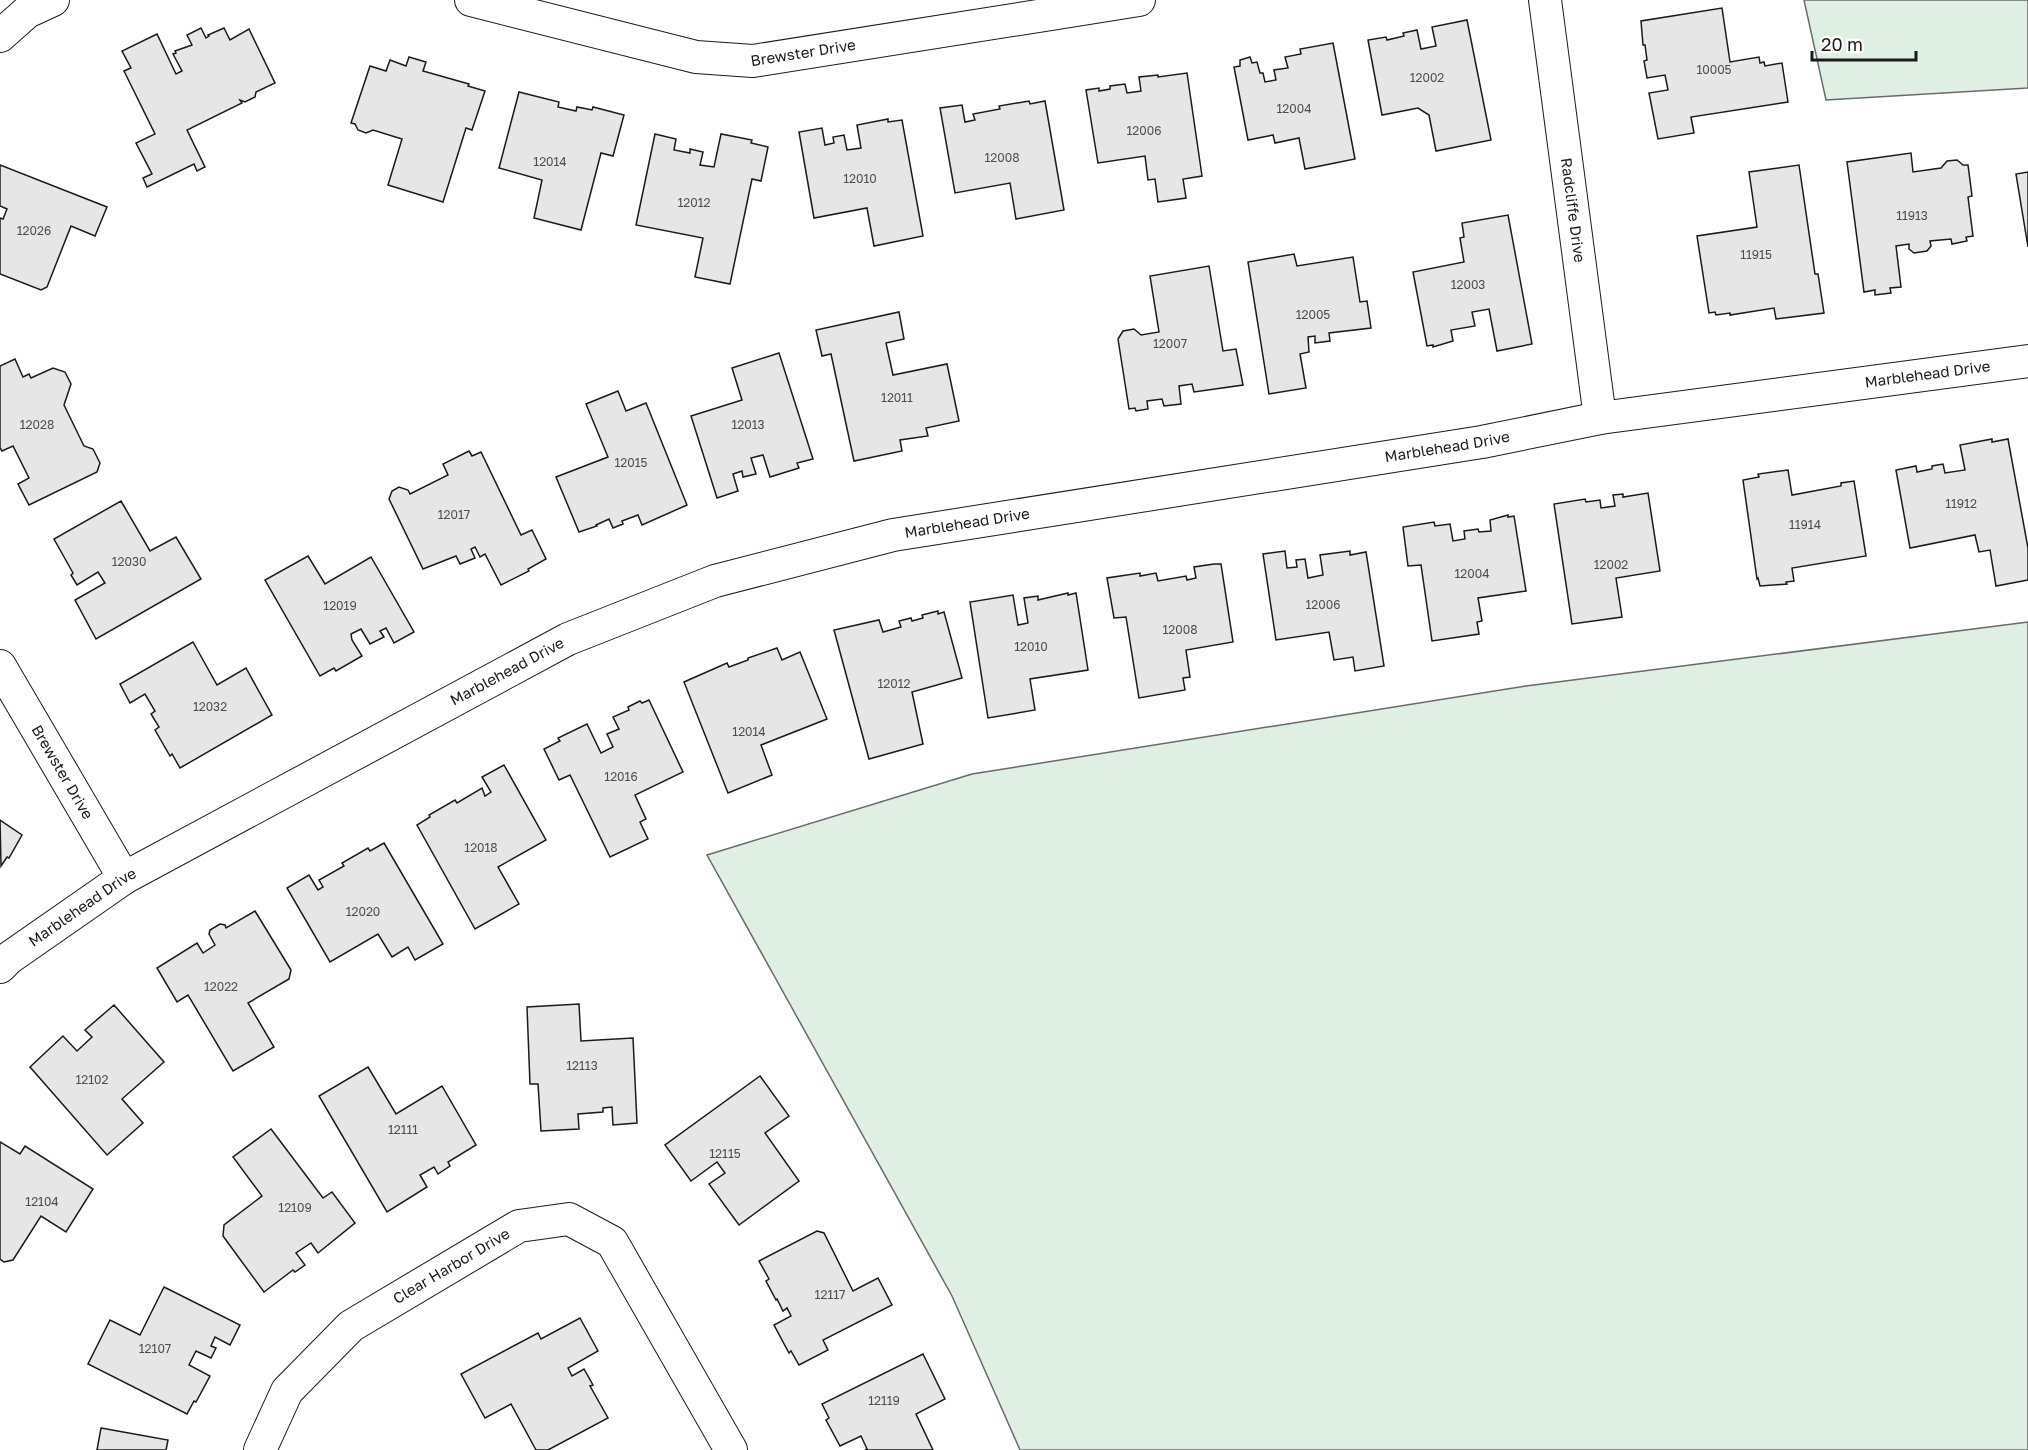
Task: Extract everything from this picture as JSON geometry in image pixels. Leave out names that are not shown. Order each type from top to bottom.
[{"type":"street","points":[[0,36],[27,12],[53,0]]},
{"type":"street","name":"Brewster Drive","points":[[471,0],[696,57],[753,61],[1139,0]]},
{"type":"street","name":"Radcliffe Drive","points":[[1545,0],[1600,418]]},
{"type":"street","name":"Marblehead Drive","points":[[0,967],[9,958],[124,878],[568,639],[715,581],[893,536],[1482,442],[1600,418],[2028,361]]},
{"type":"street","name":"Brewster Drive","points":[[0,666],[124,878]]},
{"type":"street","name":"Clear Harbor Drive","points":[[260,1450],[287,1391],[351,1326],[519,1226],[569,1219],[612,1242],[730,1450]]},
{"type":"green space","points":[[1804,0],[2028,0],[2028,88],[1826,100]]},
{"type":"green space","points":[[2028,622],[2028,1450],[1020,1450],[952,1296],[707,855],[972,774],[1526,686]]},
{"type":"building","points":[[1722,8],[1730,62],[1759,57],[1760,63],[1764,62],[1765,66],[1782,63],[1788,102],[1691,117],[1694,133],[1658,139],[1649,93],[1668,90],[1665,75],[1647,78],[1644,61],[1647,60],[1641,21]]},
{"type":"building","points":[[1467,20],[1491,140],[1436,151],[1429,115],[1418,108],[1382,115],[1368,40],[1386,37],[1387,40],[1417,30],[1421,49],[1436,46],[1432,27]]},
{"type":"building","points":[[201,28],[206,38],[224,28],[230,40],[249,29],[275,83],[256,92],[255,97],[245,102],[240,100],[242,103],[187,130],[205,167],[197,171],[194,164],[147,187],[143,178],[152,174],[136,143],[155,134],[124,71],[131,68],[122,51],[157,34],[176,74],[182,71],[173,54],[176,53],[175,51],[192,45],[187,35]]},
{"type":"building","points":[[1333,43],[1355,159],[1305,169],[1299,138],[1275,143],[1273,135],[1248,140],[1234,67],[1240,66],[1240,60],[1250,57],[1252,63],[1257,62],[1265,82],[1276,80],[1274,70],[1288,68],[1285,57],[1301,54],[1300,49]]},
{"type":"building","points":[[409,57],[426,62],[423,71],[485,91],[472,130],[466,128],[443,202],[388,185],[402,139],[373,130],[366,133],[358,130],[355,124],[351,123],[370,66],[386,71],[390,60],[406,66]]},
{"type":"building","points":[[1187,73],[1202,176],[1183,179],[1186,198],[1158,202],[1155,179],[1148,180],[1145,156],[1098,163],[1086,90],[1099,88],[1099,91],[1110,89],[1110,86],[1125,84],[1127,93],[1141,91],[1139,77]]},
{"type":"building","points":[[519,92],[559,102],[558,107],[576,111],[577,107],[592,110],[593,107],[624,115],[613,156],[601,153],[581,230],[534,218],[542,180],[499,168]]},
{"type":"building","points":[[1029,101],[1030,104],[1045,101],[1064,210],[1016,219],[1010,183],[955,193],[940,108],[962,105],[965,122],[975,120],[973,114],[1000,109],[999,106]]},
{"type":"building","points":[[888,119],[888,122],[902,120],[923,236],[874,246],[867,208],[814,218],[799,132],[822,128],[825,145],[834,143],[833,137],[844,135],[847,150],[861,148],[857,125]]},
{"type":"building","points":[[655,134],[676,139],[674,150],[690,153],[690,149],[703,152],[700,165],[714,167],[721,134],[752,140],[751,143],[768,147],[761,181],[752,179],[730,284],[695,277],[703,238],[636,225]]},
{"type":"building","points":[[1911,153],[1913,172],[1941,168],[1947,161],[1957,160],[1963,165],[1968,165],[1972,196],[1968,197],[1973,236],[1966,237],[1967,241],[1952,244],[1951,239],[1930,241],[1931,246],[1927,251],[1914,253],[1909,249],[1909,244],[1896,246],[1901,287],[1890,288],[1891,293],[1875,295],[1875,290],[1864,292],[1847,162]]},
{"type":"building","points":[[0,165],[107,207],[95,236],[71,226],[47,287],[41,290],[0,274],[0,218],[3,219],[7,209],[0,206]]},
{"type":"building","points":[[1799,165],[1815,274],[1818,274],[1824,313],[1776,319],[1774,308],[1730,315],[1730,313],[1716,315],[1715,312],[1709,313],[1697,236],[1757,227],[1749,172]]},
{"type":"building","points":[[2028,172],[2028,247],[2016,174]]},
{"type":"building","points":[[1508,215],[1532,344],[1497,351],[1489,309],[1472,312],[1475,326],[1451,330],[1453,341],[1433,347],[1433,345],[1427,346],[1413,272],[1464,262],[1460,238],[1464,237],[1462,223]]},
{"type":"building","points":[[1294,254],[1297,266],[1353,257],[1360,302],[1367,301],[1371,328],[1329,333],[1330,341],[1315,343],[1315,336],[1308,337],[1309,352],[1300,354],[1306,388],[1269,394],[1248,262]]},
{"type":"building","points":[[1209,266],[1223,351],[1236,349],[1243,385],[1194,392],[1192,384],[1179,386],[1181,404],[1164,406],[1162,399],[1147,401],[1148,409],[1136,411],[1135,408],[1129,409],[1118,339],[1123,331],[1134,329],[1141,335],[1159,332],[1150,276]]},
{"type":"building","points":[[899,312],[904,339],[886,343],[893,375],[947,364],[959,421],[926,428],[928,436],[900,440],[902,451],[854,461],[831,354],[822,356],[816,330]]},
{"type":"building","points":[[779,353],[813,459],[797,463],[799,468],[770,477],[763,455],[751,458],[756,474],[743,477],[742,471],[733,474],[738,491],[717,498],[691,416],[742,400],[732,368]]},
{"type":"building","points":[[15,359],[23,377],[29,374],[31,378],[53,368],[65,372],[71,384],[64,405],[84,446],[93,449],[100,463],[97,472],[29,505],[18,484],[29,478],[13,446],[2,451],[0,448],[0,366]]},
{"type":"building","points":[[618,391],[626,411],[646,403],[687,505],[642,525],[638,515],[622,521],[623,524],[613,528],[609,519],[579,532],[556,477],[608,457],[586,404]]},
{"type":"building","points":[[1992,439],[1992,442],[2008,439],[2028,548],[2028,580],[1996,586],[1990,550],[1979,552],[1975,535],[1910,548],[1896,470],[1916,466],[1917,472],[1943,464],[1945,473],[1965,470],[1960,445]]},
{"type":"building","points":[[469,451],[472,456],[481,452],[521,535],[532,530],[546,559],[528,569],[529,571],[501,585],[485,554],[480,557],[475,547],[471,549],[475,558],[460,564],[456,556],[423,569],[389,499],[392,491],[399,487],[408,490],[410,494],[448,475],[443,464]]},
{"type":"building","points":[[1788,470],[1792,495],[1841,486],[1841,483],[1854,481],[1866,556],[1792,568],[1794,581],[1786,582],[1787,584],[1760,586],[1757,579],[1743,480],[1759,477],[1758,474]]},
{"type":"building","points":[[1648,493],[1660,571],[1616,578],[1622,617],[1572,624],[1554,504],[1585,499],[1586,502],[1600,500],[1601,508],[1615,506],[1613,495],[1623,494],[1623,497]]},
{"type":"building","points":[[121,501],[150,551],[176,537],[201,579],[96,639],[75,600],[105,583],[98,572],[77,585],[54,539]]},
{"type":"building","points":[[1508,515],[1508,517],[1514,516],[1526,591],[1478,598],[1482,621],[1477,622],[1479,634],[1432,641],[1421,565],[1408,566],[1403,527],[1434,522],[1435,526],[1450,524],[1453,541],[1465,539],[1464,531],[1478,529],[1479,532],[1491,531],[1490,520]]},
{"type":"building","points":[[1285,551],[1287,568],[1297,567],[1296,560],[1305,559],[1308,578],[1323,575],[1320,555],[1350,551],[1350,555],[1366,552],[1384,666],[1355,671],[1353,657],[1334,660],[1329,632],[1276,640],[1263,554]]},
{"type":"building","points":[[308,556],[325,584],[371,557],[414,632],[394,643],[386,628],[380,631],[384,637],[370,644],[361,629],[351,634],[362,656],[336,671],[334,668],[320,676],[265,580]]},
{"type":"building","points":[[1221,564],[1233,642],[1186,650],[1190,677],[1183,678],[1185,690],[1139,698],[1126,617],[1114,618],[1107,578],[1156,573],[1158,581],[1186,576],[1187,580],[1196,578],[1194,567]]},
{"type":"building","points":[[1068,593],[1068,595],[1076,593],[1088,670],[1030,679],[1035,710],[988,718],[970,602],[1013,595],[1018,625],[1028,623],[1024,598],[1038,596],[1038,600]]},
{"type":"building","points":[[938,611],[938,614],[944,612],[962,678],[912,692],[923,744],[869,759],[834,630],[879,620],[883,632],[901,627],[899,621],[911,618],[912,621],[923,618],[922,615]]},
{"type":"building","points":[[193,642],[217,685],[246,668],[272,715],[180,768],[155,730],[159,727],[151,714],[155,711],[145,694],[130,703],[120,684]]},
{"type":"building","points":[[777,648],[782,660],[800,652],[827,719],[761,745],[772,775],[728,793],[684,682],[727,663],[729,667]]},
{"type":"building","points":[[649,700],[683,772],[635,795],[646,819],[640,822],[648,839],[610,857],[570,775],[559,780],[544,749],[560,741],[558,738],[587,724],[601,753],[613,747],[607,734],[619,729],[613,717],[629,710],[628,707],[640,701],[642,703]]},
{"type":"building","points":[[504,765],[546,840],[498,867],[519,904],[475,929],[417,825],[455,800],[457,803],[482,788],[485,796],[491,792],[482,777]]},
{"type":"building","points":[[0,820],[22,835],[9,858],[7,857],[1,866]]},
{"type":"building","points":[[384,843],[443,944],[415,960],[408,947],[392,957],[378,934],[330,962],[287,888],[309,875],[318,890],[323,887],[319,880],[344,866],[342,863],[368,848],[370,851]]},
{"type":"building","points":[[255,911],[291,970],[289,979],[248,1003],[274,1047],[233,1071],[188,995],[177,1002],[157,968],[197,943],[203,953],[215,945],[209,934],[210,930],[220,924],[225,925],[226,928]]},
{"type":"building","points":[[579,1004],[581,1041],[633,1038],[637,1123],[613,1125],[612,1107],[603,1108],[603,1112],[578,1114],[579,1129],[541,1131],[538,1084],[530,1084],[527,1007]]},
{"type":"building","points":[[114,1005],[164,1062],[122,1099],[143,1123],[107,1155],[30,1067],[63,1036],[77,1051],[92,1037],[85,1030]]},
{"type":"building","points":[[368,1067],[396,1114],[442,1086],[476,1145],[448,1162],[450,1166],[438,1174],[434,1167],[420,1175],[427,1187],[387,1212],[319,1096]]},
{"type":"building","points":[[760,1076],[789,1116],[765,1133],[799,1181],[739,1225],[709,1184],[725,1173],[717,1162],[691,1181],[665,1145]]},
{"type":"building","points":[[271,1129],[323,1198],[332,1192],[355,1223],[318,1253],[311,1243],[296,1253],[305,1265],[295,1272],[293,1270],[264,1292],[223,1236],[224,1225],[262,1196],[233,1157]]},
{"type":"building","points":[[0,1142],[20,1154],[25,1146],[93,1189],[66,1232],[41,1216],[13,1260],[4,1262],[0,1259]]},
{"type":"building","points":[[817,1231],[824,1233],[853,1291],[878,1278],[892,1305],[823,1340],[828,1350],[799,1365],[791,1351],[789,1353],[774,1325],[791,1316],[787,1308],[783,1311],[776,1300],[766,1281],[769,1279],[759,1261]]},
{"type":"building","points":[[164,1287],[240,1325],[230,1345],[215,1337],[211,1346],[216,1348],[211,1358],[196,1351],[189,1365],[210,1376],[187,1414],[88,1364],[110,1320],[140,1335]]},
{"type":"building","points":[[580,1318],[598,1351],[568,1368],[572,1376],[584,1369],[593,1385],[590,1386],[608,1418],[548,1450],[536,1450],[511,1404],[485,1418],[461,1374],[538,1333],[541,1339]]},
{"type":"building","points":[[923,1354],[945,1399],[916,1414],[933,1450],[865,1450],[867,1449],[861,1436],[840,1446],[826,1420],[829,1418],[822,1404]]},
{"type":"building","points":[[101,1428],[168,1440],[166,1450],[97,1450]]}]
